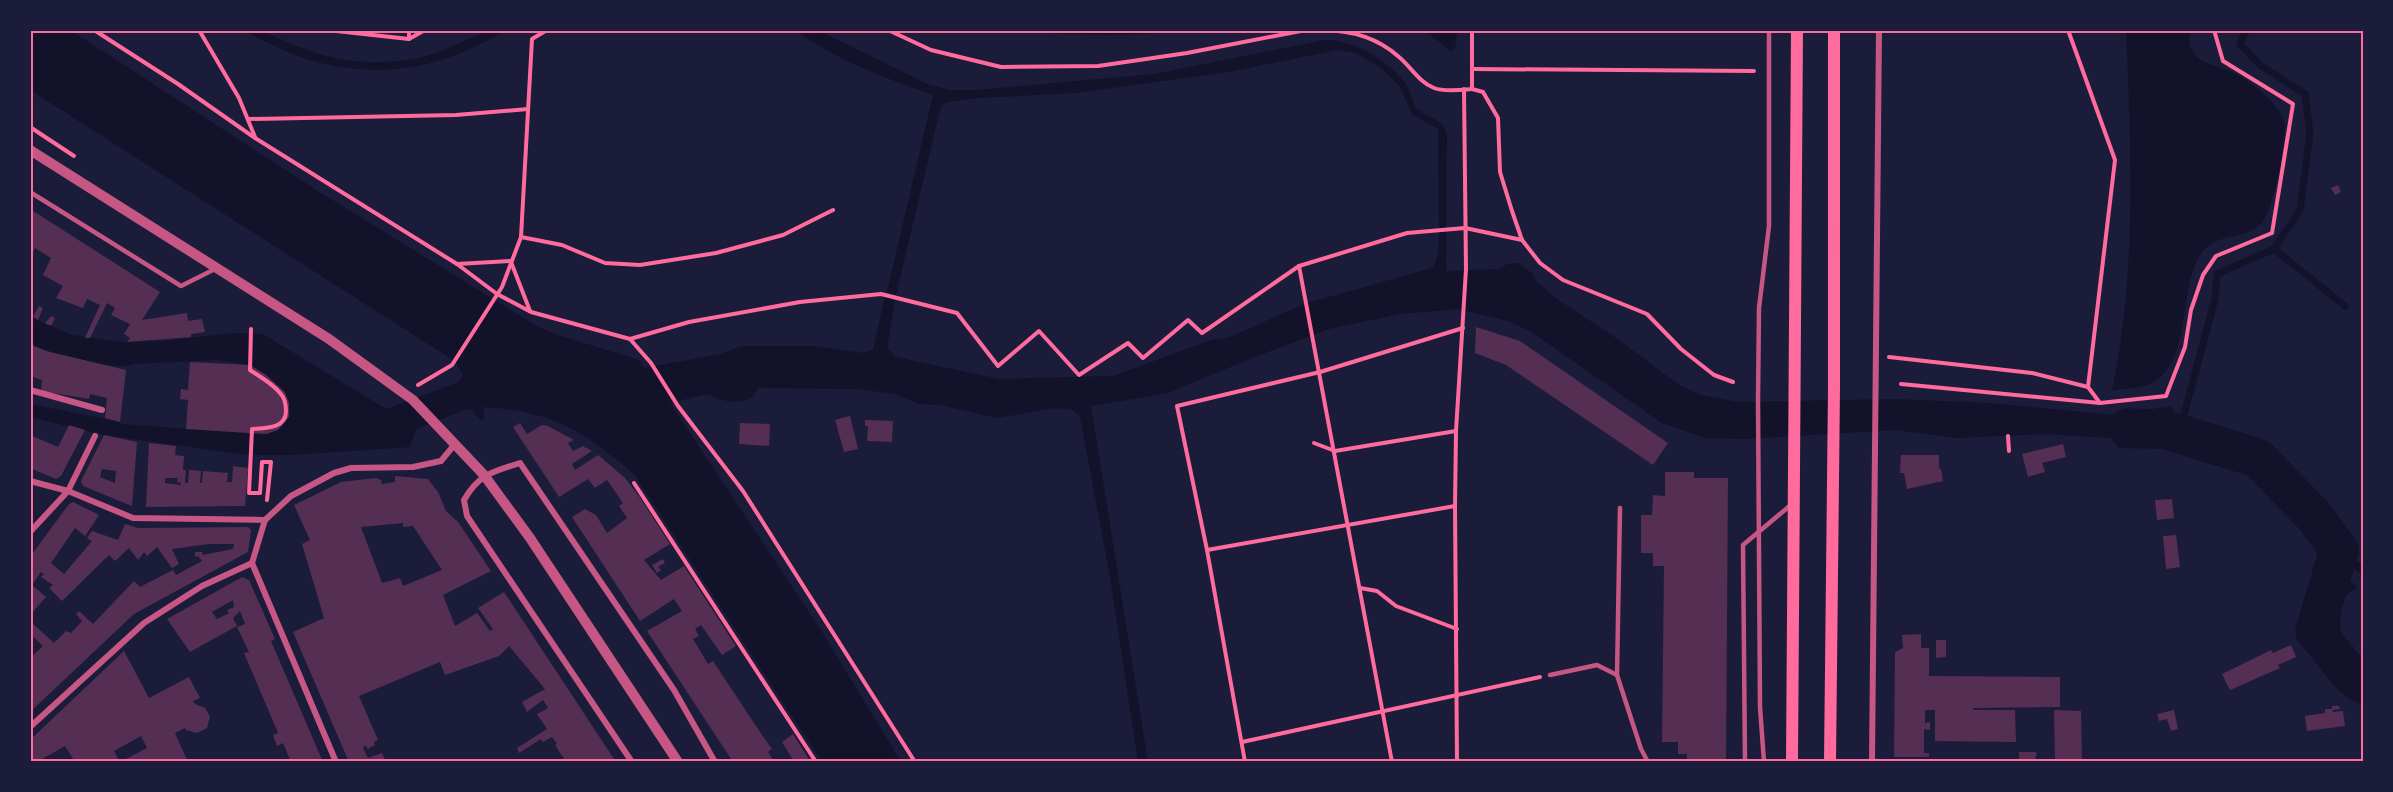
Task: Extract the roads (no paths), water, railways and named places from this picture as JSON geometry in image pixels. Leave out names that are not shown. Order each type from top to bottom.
[{"type":"main road","points":[[1792,762],[1792,444],[1797,30]]},
{"type":"main road","points":[[1830,762],[1834,388],[1834,30]]},
{"type":"street","points":[[1872,761],[1879,30]]},
{"type":"street","points":[[30,150],[329,339],[413,400],[484,475],[536,547],[678,762]]},
{"type":"street","points":[[30,390],[102,410]]},
{"type":"street","points":[[30,532],[68,491],[95,436]]},
{"type":"street","points":[[336,762],[252,563],[265,520],[291,495],[334,473],[351,468],[413,467],[441,461],[454,444]]},
{"type":"street","points":[[632,762],[467,516],[464,500],[473,485],[484,475],[520,463],[674,690],[715,762]]},
{"type":"street","points":[[30,481],[68,491],[133,518],[265,520]]},
{"type":"street","points":[[30,727],[144,623],[202,586],[252,563]]},
{"type":"lane","points":[[1764,762],[1760,707],[1759,308],[1769,226],[1769,30]]},
{"type":"lane","points":[[30,192],[181,286],[219,268]]},
{"type":"lane","points":[[1745,762],[1743,545],[1792,504]]},
{"type":"lane","points":[[1620,508],[1617,675],[1641,749],[1648,762]]},
{"type":"lane","points":[[1550,675],[1598,665],[1617,675]]},
{"type":"lane","points":[[1872,761],[1902,762]]},
{"type":"waterway","points":[[2179,433],[2215,299],[2217,274],[2274,249],[2300,210],[2310,134],[2305,94],[2260,65],[2240,44],[2246,30]]},
{"type":"waterway","points":[[2274,249],[2345,306]]},
{"type":"waterway","points":[[2128,428],[2163,429],[2258,458],[2314,516],[2339,550],[2315,631],[2350,674],[2363,684]]},
{"type":"waterway","points":[[2339,550],[2363,571]]}]
